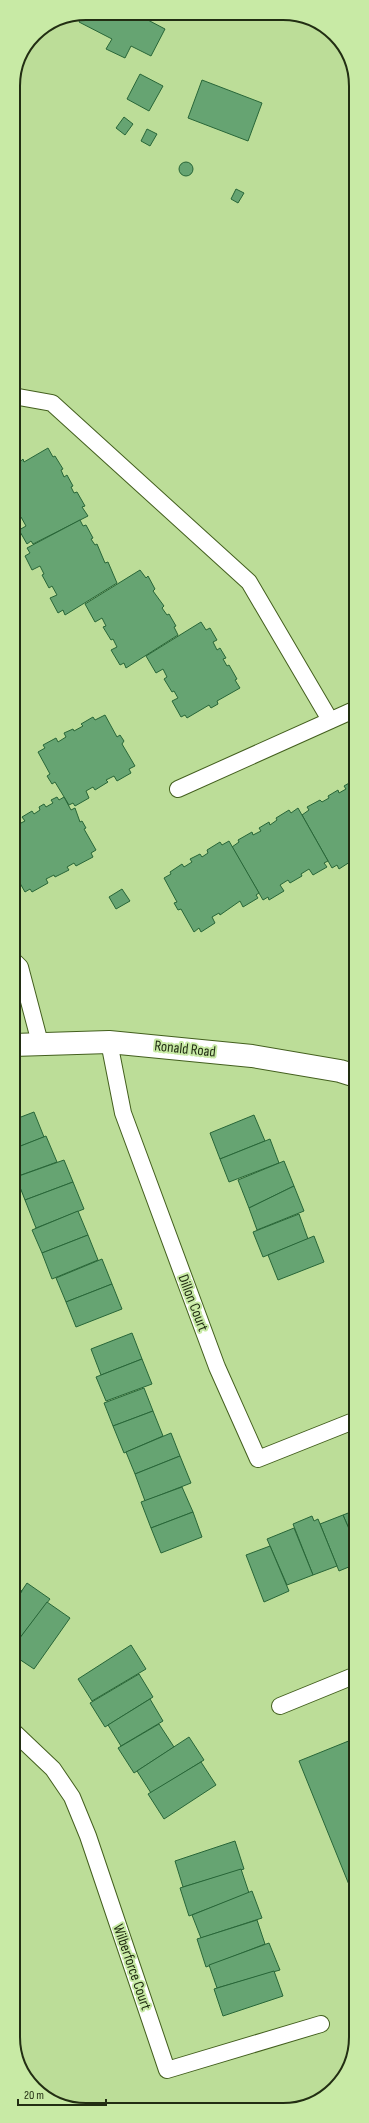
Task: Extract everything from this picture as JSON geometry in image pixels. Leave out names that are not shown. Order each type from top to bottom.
[{"type":"street","name":"Ronald Road","points":[[20,1044],[109,1042],[252,1056],[349,1074]]},
{"type":"lane","points":[[20,397],[52,403],[249,582],[330,720]]},
{"type":"lane","points":[[178,789],[349,712]]},
{"type":"lane","points":[[20,967],[40,1043]]},
{"type":"lane","name":"Dillon Court","points":[[109,1042],[123,1113],[216,1367],[258,1460],[349,1423]]},
{"type":"lane","points":[[280,1706],[349,1678]]},
{"type":"lane","name":"Wilberforce Court","points":[[20,1738],[53,1769],[72,1797],[88,1836],[167,2070],[321,2024]]},
{"type":"building","points":[[80,20],[86,20],[148,20],[165,29],[151,56],[131,46],[125,58],[106,49],[112,39],[79,22]]},
{"type":"building","points":[[140,74],[163,86],[149,111],[127,99]]},
{"type":"building","points":[[202,80],[262,103],[248,141],[188,118]]},
{"type":"building","points":[[124,117],[133,124],[125,135],[116,128]]},
{"type":"building","points":[[147,129],[157,134],[150,146],[141,141]]},
{"type":"building","points":[[183,162],[189,162],[193,166],[193,172],[189,176],[183,176],[179,172],[179,166]]},
{"type":"building","points":[[236,189],[244,193],[238,203],[231,199]]},
{"type":"building","points":[[48,448],[63,469],[61,470],[64,477],[67,475],[73,486],[71,487],[74,493],[77,492],[85,506],[82,507],[88,516],[33,544],[31,541],[27,544],[20,532],[20,529],[26,526],[21,517],[20,518],[20,462],[23,459],[24,462]]},
{"type":"building","points":[[80,520],[83,526],[86,525],[93,538],[91,539],[95,545],[97,544],[105,563],[108,562],[117,583],[65,615],[63,610],[58,613],[50,598],[57,595],[52,586],[49,588],[42,575],[44,574],[40,566],[32,570],[25,556],[30,553],[27,548]]},
{"type":"building","points":[[140,570],[146,578],[148,576],[155,589],[153,591],[164,606],[162,608],[167,615],[169,614],[176,626],[174,627],[178,635],[126,668],[124,663],[120,665],[111,650],[117,647],[113,639],[111,640],[103,627],[106,626],[102,618],[95,622],[85,604]]},
{"type":"building","points":[[201,622],[206,630],[210,628],[217,640],[213,642],[217,650],[220,648],[226,658],[223,659],[227,666],[229,665],[240,688],[217,701],[218,704],[211,708],[209,705],[187,718],[185,715],[181,717],[172,701],[178,698],[174,691],[172,692],[164,679],[167,677],[163,669],[156,673],[146,656]]},
{"type":"building","points":[[105,715],[117,737],[120,735],[124,741],[122,744],[135,766],[129,769],[131,773],[117,781],[114,776],[106,780],[108,782],[95,790],[93,787],[86,791],[89,798],[75,806],[73,803],[69,805],[55,782],[52,784],[47,776],[50,774],[38,752],[45,748],[43,745],[56,738],[58,742],[66,737],[64,733],[73,729],[74,731],[83,726],[81,724],[93,717],[95,720]]},
{"type":"building","points":[[349,783],[349,863],[339,869],[337,865],[332,868],[302,815],[309,810],[307,807],[320,800],[322,802],[338,790],[339,793],[346,789],[344,786]]},
{"type":"building","points":[[57,797],[59,800],[64,797],[71,810],[75,808],[80,822],[82,821],[86,828],[84,829],[96,850],[91,853],[93,857],[76,866],[74,863],[67,867],[69,870],[55,877],[54,875],[46,879],[48,883],[32,892],[30,889],[25,892],[20,883],[20,824],[25,821],[22,817],[32,811],[34,814],[40,810],[39,807],[44,804],[46,807],[53,803],[51,800]]},
{"type":"building","points":[[298,808],[328,861],[324,863],[327,867],[313,875],[309,869],[301,874],[302,876],[290,883],[288,880],[280,885],[284,891],[269,900],[268,897],[263,900],[232,847],[239,842],[238,840],[252,832],[253,835],[261,831],[259,828],[269,822],[270,825],[277,820],[276,818],[289,810],[291,813]]},
{"type":"building","points":[[229,841],[259,893],[256,895],[258,898],[243,907],[240,901],[220,915],[219,913],[212,917],[215,923],[201,932],[199,928],[194,932],[181,909],[178,910],[174,903],[177,902],[164,878],[182,864],[184,867],[192,862],[190,859],[200,854],[202,857],[208,853],[207,850],[220,842],[222,845]]},
{"type":"building","points":[[122,889],[130,901],[116,909],[109,897]]},
{"type":"building","points":[[34,1112],[44,1137],[20,1146],[20,1117]]},
{"type":"building","points":[[254,1115],[265,1141],[220,1159],[210,1133]]},
{"type":"building","points":[[46,1136],[57,1162],[20,1175],[20,1146]]},
{"type":"building","points":[[270,1139],[279,1163],[229,1182],[220,1159]]},
{"type":"building","points":[[64,1160],[73,1182],[25,1200],[20,1187],[20,1176]]},
{"type":"building","points":[[284,1161],[294,1186],[249,1208],[238,1180]]},
{"type":"building","points":[[73,1182],[84,1209],[36,1228],[25,1200]]},
{"type":"building","points":[[294,1186],[304,1211],[257,1230],[249,1208]]},
{"type":"building","points":[[78,1211],[88,1235],[42,1253],[32,1230]]},
{"type":"building","points":[[299,1214],[308,1239],[263,1257],[253,1232]]},
{"type":"building","points":[[88,1235],[98,1260],[52,1279],[42,1253]]},
{"type":"building","points":[[314,1236],[324,1262],[278,1280],[268,1255]]},
{"type":"building","points":[[102,1259],[112,1284],[66,1302],[56,1278]]},
{"type":"building","points":[[112,1284],[122,1309],[76,1327],[66,1302]]},
{"type":"building","points":[[132,1333],[142,1359],[101,1375],[91,1349]]},
{"type":"building","points":[[142,1359],[152,1384],[106,1401],[96,1377]]},
{"type":"building","points":[[144,1388],[153,1411],[113,1426],[104,1403]]},
{"type":"building","points":[[153,1411],[163,1436],[124,1453],[113,1426]]},
{"type":"building","points":[[171,1433],[180,1456],[135,1474],[126,1452]]},
{"type":"building","points":[[180,1456],[191,1483],[145,1501],[135,1474]]},
{"type":"building","points":[[182,1487],[193,1512],[151,1528],[141,1502]]},
{"type":"building","points":[[193,1512],[202,1537],[161,1553],[151,1528]]},
{"type":"building","points":[[349,1513],[349,1529],[343,1515]]},
{"type":"building","points":[[343,1515],[349,1529],[349,1567],[339,1571],[320,1524]]},
{"type":"building","points":[[312,1516],[314,1521],[318,1519],[337,1566],[313,1575],[293,1524]]},
{"type":"building","points":[[294,1528],[313,1575],[287,1585],[267,1539]]},
{"type":"building","points":[[270,1546],[289,1591],[264,1602],[246,1555]]},
{"type":"building","points":[[27,1583],[50,1599],[20,1638],[20,1594]]},
{"type":"building","points":[[47,1602],[70,1618],[34,1669],[20,1660],[20,1638]]},
{"type":"building","points":[[131,1645],[146,1669],[92,1701],[78,1679]]},
{"type":"building","points":[[139,1674],[153,1697],[105,1727],[90,1703]]},
{"type":"building","points":[[150,1699],[163,1721],[121,1746],[108,1725]]},
{"type":"building","points":[[159,1724],[174,1747],[134,1773],[118,1748]]},
{"type":"building","points":[[189,1737],[204,1760],[151,1793],[137,1771]]},
{"type":"building","points":[[349,1741],[349,1885],[299,1761]]},
{"type":"building","points":[[201,1762],[216,1785],[164,1819],[148,1794]]},
{"type":"building","points":[[235,1841],[244,1869],[183,1887],[175,1861]]},
{"type":"building","points":[[241,1869],[249,1893],[189,1916],[180,1888]]},
{"type":"building","points":[[252,1891],[262,1918],[201,1938],[192,1915]]},
{"type":"building","points":[[257,1920],[265,1944],[206,1967],[197,1939]]},
{"type":"building","points":[[269,1943],[280,1970],[217,1988],[209,1965]]},
{"type":"building","points":[[274,1971],[283,1996],[223,2016],[214,1989]]}]
